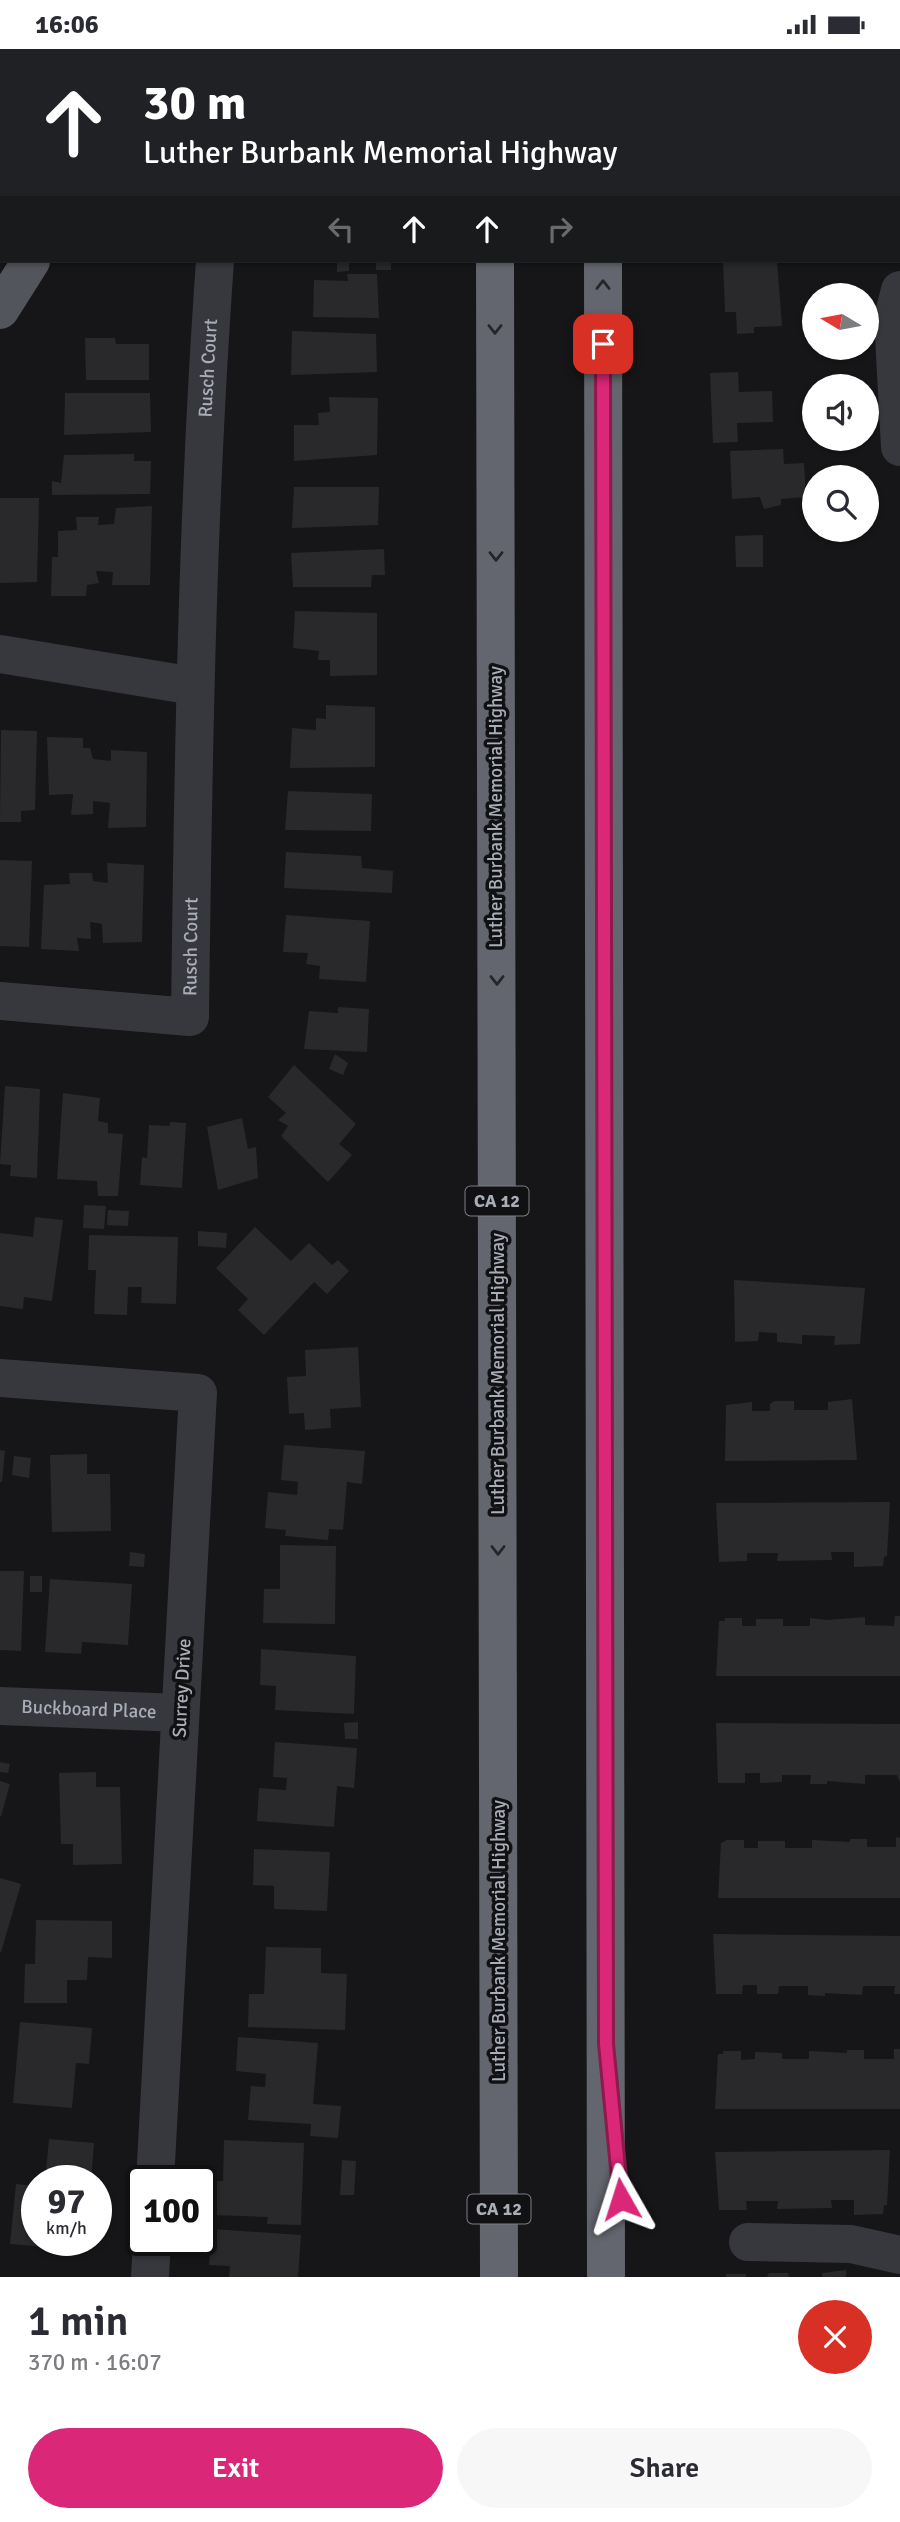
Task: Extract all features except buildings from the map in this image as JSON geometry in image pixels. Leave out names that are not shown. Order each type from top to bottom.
[{"type":"highway","name":"Luther Burbank Memorial Highway","points":[[495,263],[499,2277]]},
{"type":"highway","points":[[603,263],[606,2277]]},
{"type":"highway","points":[[606,2044],[629,2277]]},
{"type":"highway","points":[[475,2277],[499,2142]]},
{"type":"main road","points":[[0,310],[30,263]]},
{"type":"street","name":"Rusch Court","points":[[0,1001],[190,1017],[194,686],[201,450],[215,263]]},
{"type":"street","points":[[900,290],[893,318],[900,447]]},
{"type":"street","points":[[0,654],[194,686]]},
{"type":"street","name":"Surrey Drive","points":[[0,1378],[198,1393],[156,2165]]},
{"type":"street","name":"Buckboard Place","points":[[0,1706],[180,1713]]},
{"type":"street","points":[[748,2242],[851,2244],[900,2255]]},
{"type":"street","points":[[150,2277],[151,2256]]},
{"type":"route","points":[[603,344],[606,2044],[621,2199]]}]
